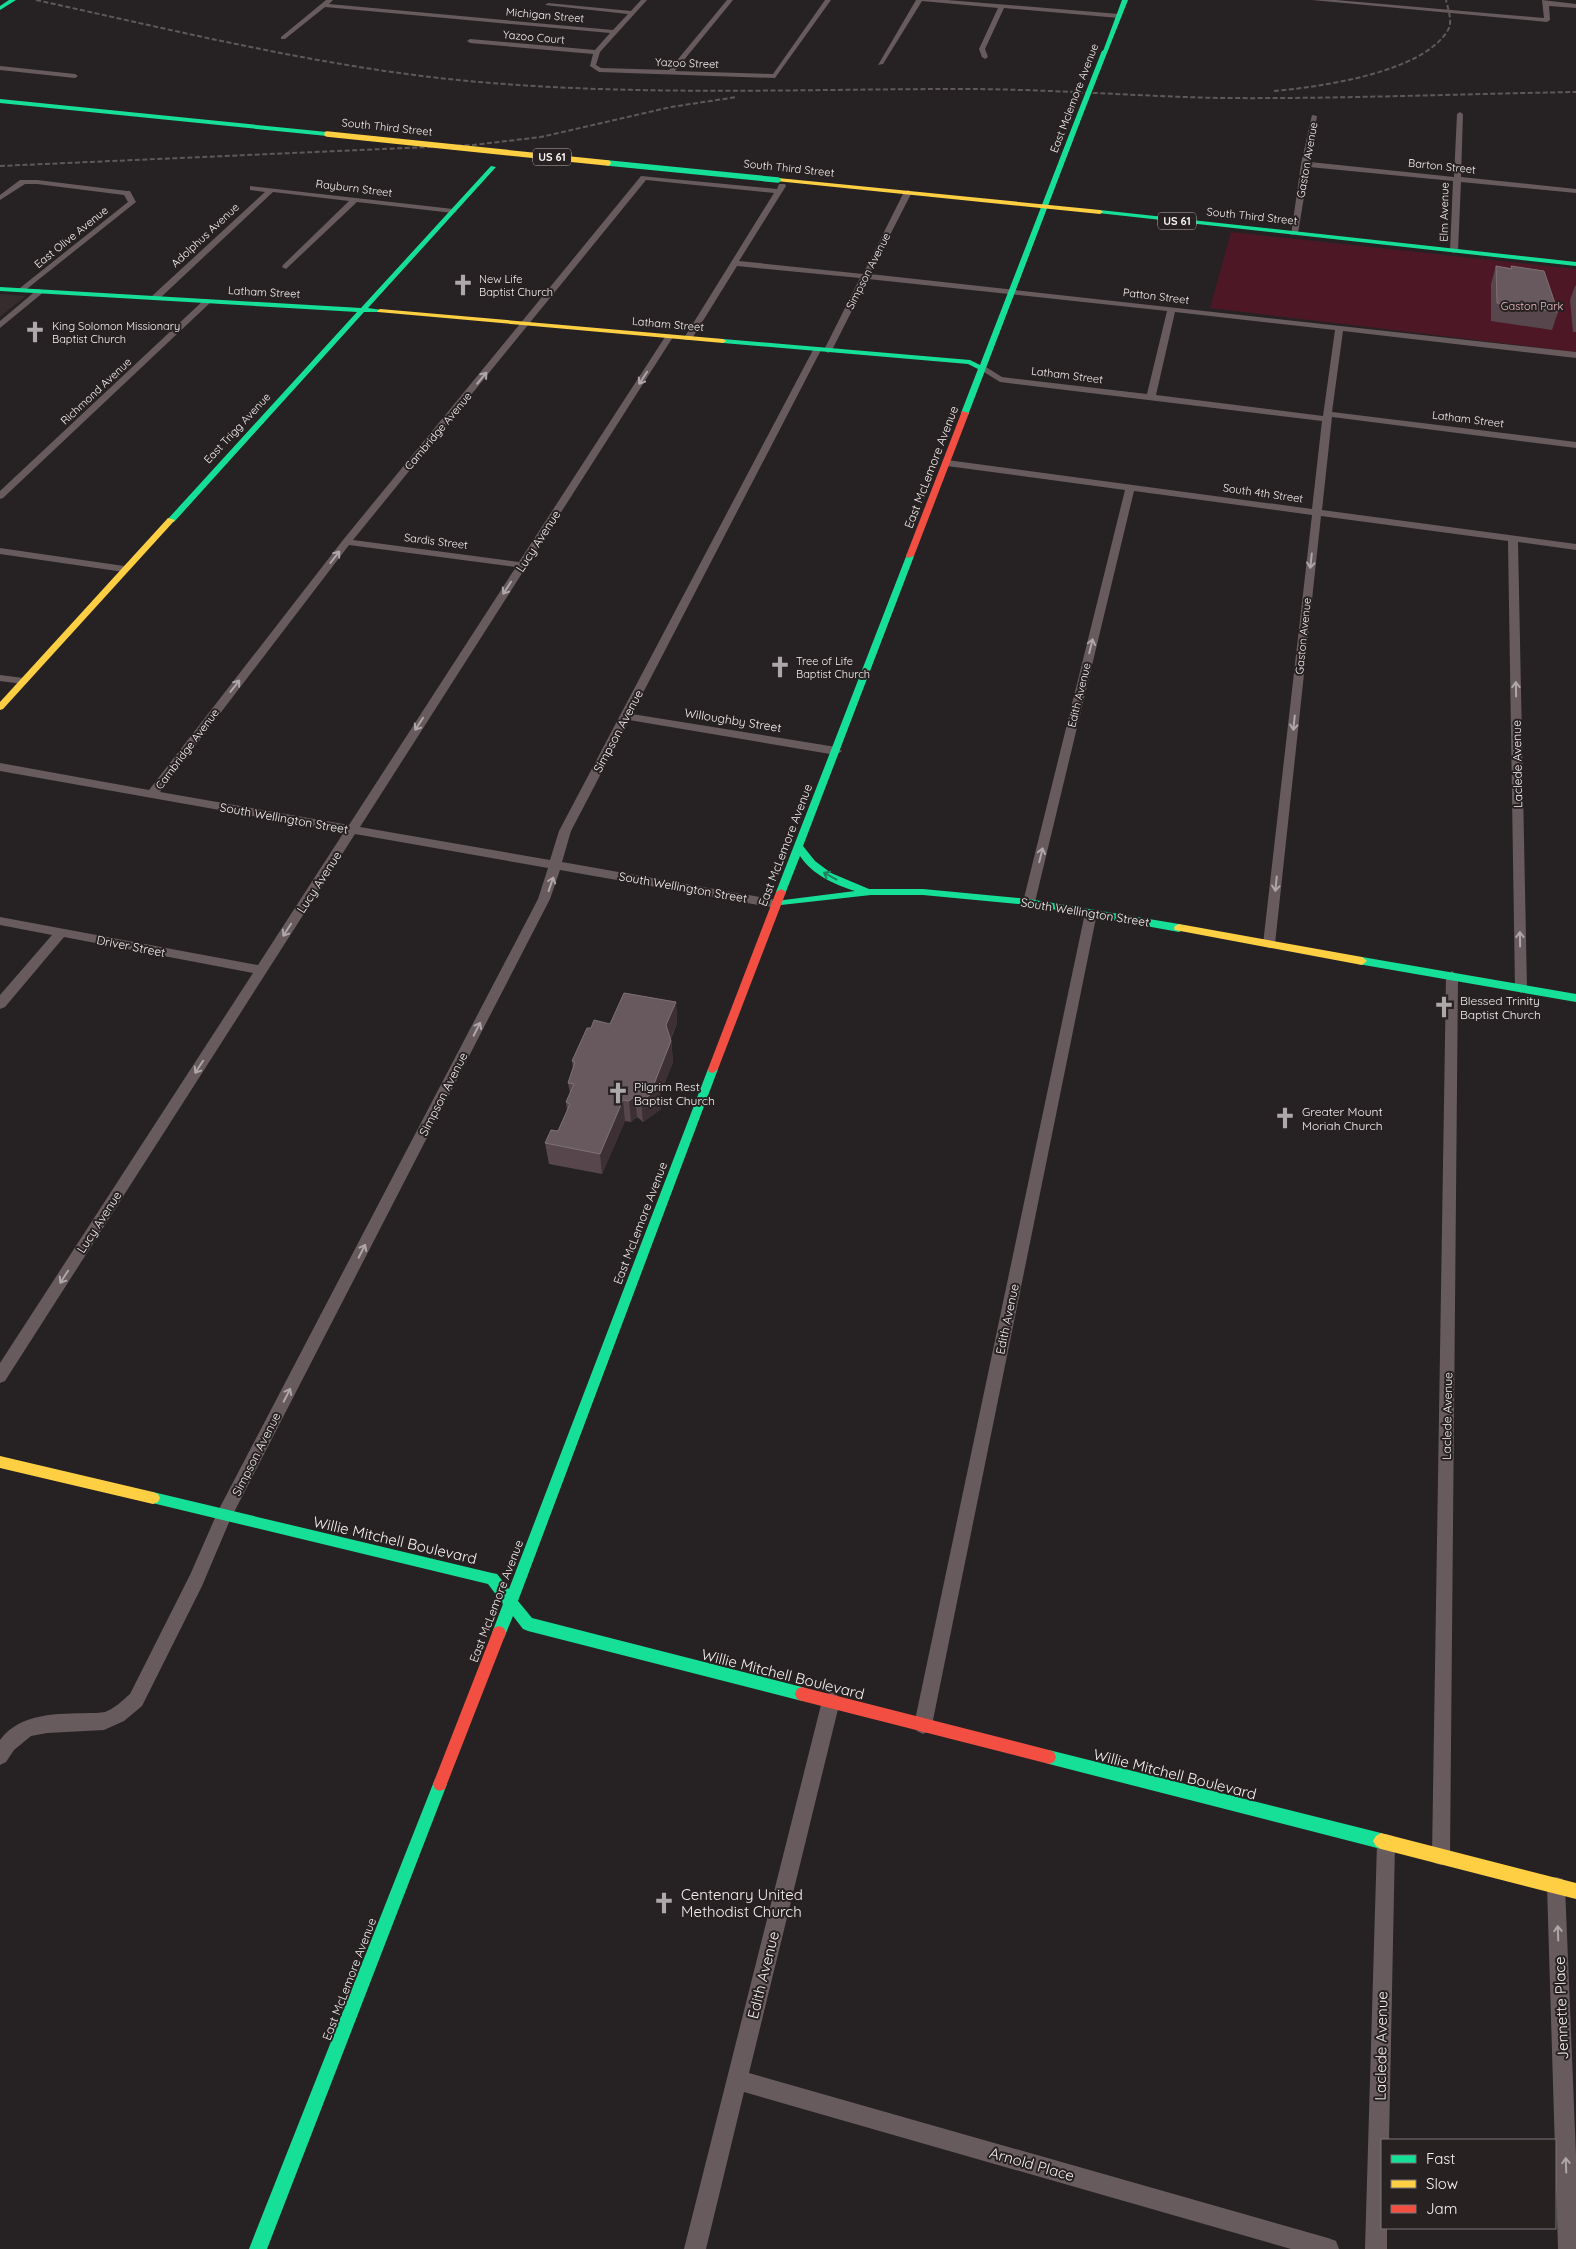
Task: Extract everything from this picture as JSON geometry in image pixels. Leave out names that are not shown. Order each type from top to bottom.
[{"type":"main road","points":[[0,8],[13,0]]},
{"type":"main road","name":"East Mclemore Avenue","points":[[1046,206],[1125,0]]},
{"type":"main road","name":"South Third Street","points":[[0,101],[327,134],[780,184],[908,192],[1046,206],[1576,264]]},
{"type":"main road","name":"East Trigg Avenue","points":[[0,707],[124,569],[494,167]]},
{"type":"main road","name":"East McLemore Avenue","points":[[258,2249],[511,1603],[776,904],[1046,206]]},
{"type":"main road","name":"Latham Street","points":[[0,289],[362,311],[526,324],[970,362],[983,369]]},
{"type":"main road","points":[[798,847],[807,861],[827,874],[854,888],[871,892]]},
{"type":"main road","name":"South Wellington Street","points":[[776,904],[871,892],[923,892],[1029,902],[1576,998]]},
{"type":"main road","name":"Willie Mitchell Boulevard","points":[[0,1462],[492,1579],[528,1624],[1576,1891]]},
{"type":"street","points":[[283,38],[330,0]]},
{"type":"street","points":[[598,70],[593,66],[596,52],[644,0]]},
{"type":"street","points":[[670,73],[730,0]]},
{"type":"street","points":[[775,76],[828,0]]},
{"type":"street","points":[[880,64],[918,0]]},
{"type":"street","points":[[924,0],[1119,16]]},
{"type":"street","points":[[1315,0],[1547,20],[1545,2],[1576,6]]},
{"type":"street","name":"Michigan Street","points":[[324,5],[615,32]]},
{"type":"street","points":[[548,5],[632,13]]},
{"type":"street","points":[[985,57],[982,49],[1002,7]]},
{"type":"street","name":"Yazoo Court","points":[[470,41],[596,52]]},
{"type":"street","points":[[0,68],[75,76]]},
{"type":"street","name":"Yazoo Street","points":[[598,70],[775,76]]},
{"type":"street","name":"Elm Avenue","points":[[1454,251],[1460,114]]},
{"type":"street","name":"Gaston Avenue","points":[[1294,233],[1314,116]]},
{"type":"street","name":"Barton Street","points":[[1305,164],[1576,191]]},
{"type":"street","name":"Cambridge Avenue","points":[[152,794],[346,542],[644,178],[780,184]]},
{"type":"street","name":"East Olive Avenue","points":[[0,198],[23,182],[37,182],[128,193],[132,202],[23,290]]},
{"type":"street","points":[[688,338],[780,184]]},
{"type":"street","name":"Rayburn Street","points":[[253,188],[453,211]]},
{"type":"street","name":"Adolphus Avenue","points":[[155,298],[271,190]]},
{"type":"street","name":"Simpson Avenue","points":[[0,1756],[9,1741],[19,1732],[34,1724],[104,1721],[123,1712],[136,1700],[196,1580],[224,1516],[544,899],[565,831],[822,350],[865,276],[908,192]]},
{"type":"street","points":[[286,267],[355,200]]},
{"type":"street","name":"Patton Street","points":[[734,263],[1013,291],[1576,355]]},
{"type":"street","points":[[0,325],[41,291]]},
{"type":"street","name":"Richmond Avenue","points":[[0,496],[208,301]]},
{"type":"street","points":[[1152,398],[1172,309]]},
{"type":"street","name":"Gaston Avenue","points":[[1269,944],[1327,417],[1339,329]]},
{"type":"street","name":"Lucy Avenue","points":[[0,1376],[669,337]]},
{"type":"street","name":"Latham Street","points":[[983,369],[1000,379],[1152,398],[1576,445]]},
{"type":"street","name":"South 4th Street","points":[[947,463],[1576,548]]},
{"type":"street","name":"Edith Avenue","points":[[1029,902],[1130,487]]},
{"type":"street","name":"Laclede Avenue","points":[[1513,540],[1521,988]]},
{"type":"street","name":"Sardis Street","points":[[346,542],[522,565]]},
{"type":"street","points":[[0,551],[124,569]]},
{"type":"street","points":[[0,678],[23,681]]},
{"type":"street","name":"Willoughby Street","points":[[626,716],[836,750]]},
{"type":"street","name":"South Wellington Street","points":[[0,767],[776,904]]},
{"type":"street","name":"Edith Avenue","points":[[923,1725],[1092,913]]},
{"type":"street","name":"Driver Street","points":[[0,921],[262,970]]},
{"type":"street","points":[[0,1004],[61,933]]},
{"type":"street","name":"Laclede Avenue","points":[[1441,1856],[1452,976]]},
{"type":"street","name":"Edith Avenue","points":[[695,2249],[831,1701]]},
{"type":"street","name":"Laclede Avenue","points":[[1376,2249],[1386,1843]]},
{"type":"street","name":"Jennette Place","points":[[1556,1886],[1570,2249]]},
{"type":"street","name":"Arnold Place","points":[[737,2080],[1328,2249]]},
{"type":"shaded area","points":[[0,294],[26,296],[0,317]]},
{"type":"green space","name":"Gaston Park","points":[[1231,232],[1576,269],[1576,352],[1210,308]]},
{"type":"building","points":[[1496,266],[1512,269],[1511,266],[1544,271],[1558,312],[1497,303]]},
{"type":"building","name":"Pilgrim Rest Baptist Church","points":[[624,993],[676,1002],[666,1025],[671,1041],[654,1084],[660,1088],[641,1101],[635,1096],[629,1101],[623,1100],[600,1154],[545,1143],[551,1130],[558,1131],[570,1104],[566,1102],[574,1084],[568,1083],[575,1062],[572,1061],[587,1028],[591,1028],[594,1020],[610,1024]]},
{"type":"railway","points":[[36,0],[241,45],[344,65],[396,73],[512,85],[705,91],[994,89],[1218,98],[1576,92]]},
{"type":"railway","points":[[1274,91],[1317,86],[1368,75],[1417,57],[1435,45],[1448,30],[1450,19],[1446,0]]},
{"type":"railway","points":[[0,166],[473,145],[541,137],[671,107],[737,97]]},
{"type":"traffic: fast","points":[[0,8],[13,0]]},
{"type":"traffic: fast","points":[[1104,53],[1125,0]]},
{"type":"traffic: fast","points":[[1077,122],[1104,53]]},
{"type":"traffic: fast","points":[[0,101],[327,134]]},
{"type":"traffic: fast","points":[[965,413],[1077,122]]},
{"type":"traffic: fast","points":[[608,163],[778,180]]},
{"type":"traffic: fast","points":[[171,520],[493,167]]},
{"type":"traffic: fast","points":[[1100,212],[1576,264]]},
{"type":"traffic: fast","points":[[0,289],[380,311]]},
{"type":"traffic: fast","points":[[723,341],[970,362],[983,369]]},
{"type":"traffic: fast","points":[[781,892],[910,556]]},
{"type":"traffic: fast","points":[[799,847],[811,863],[827,876],[865,890]]},
{"type":"traffic: fast","points":[[776,904],[871,892],[923,892],[1029,902],[1179,928]]},
{"type":"traffic: fast","points":[[1362,961],[1576,998]]},
{"type":"traffic: fast","points":[[499,1633],[713,1069]]},
{"type":"traffic: fast","points":[[153,1498],[492,1579],[528,1624],[802,1694]]},
{"type":"traffic: fast","points":[[1049,1757],[1381,1841]]},
{"type":"traffic: fast","points":[[258,2249],[440,1784]]},
{"type":"traffic: slow","points":[[327,134],[608,163]]},
{"type":"traffic: slow","points":[[778,180],[1100,212]]},
{"type":"traffic: slow","points":[[380,311],[723,341]]},
{"type":"traffic: slow","points":[[0,707],[171,520]]},
{"type":"traffic: slow","points":[[1179,928],[1362,961]]},
{"type":"traffic: slow","points":[[0,1462],[153,1498]]},
{"type":"traffic: slow","points":[[1381,1841],[1576,1891]]},
{"type":"traffic: jam","points":[[910,556],[965,413]]},
{"type":"traffic: jam","points":[[713,1069],[781,892]]},
{"type":"traffic: jam","points":[[440,1784],[499,1633]]},
{"type":"traffic: jam","points":[[802,1694],[1049,1757]]},
{"type":"place","name":"New Life Baptist Church","points":[[463,285]]},
{"type":"place","name":"King Solomon Missionary Baptist Church","points":[[35,332]]},
{"type":"place","name":"Tree of Life Baptist Church","points":[[780,667]]},
{"type":"place","name":"Blessed Trinity Baptist Church","points":[[1444,1007]]},
{"type":"place","name":"Pilgrim Rest Baptist Church","points":[[618,1093]]},
{"type":"place","name":"Greater Mount Moriah Church","points":[[1285,1118]]},
{"type":"place","name":"Centenary United Methodist Church","points":[[664,1903]]}]
